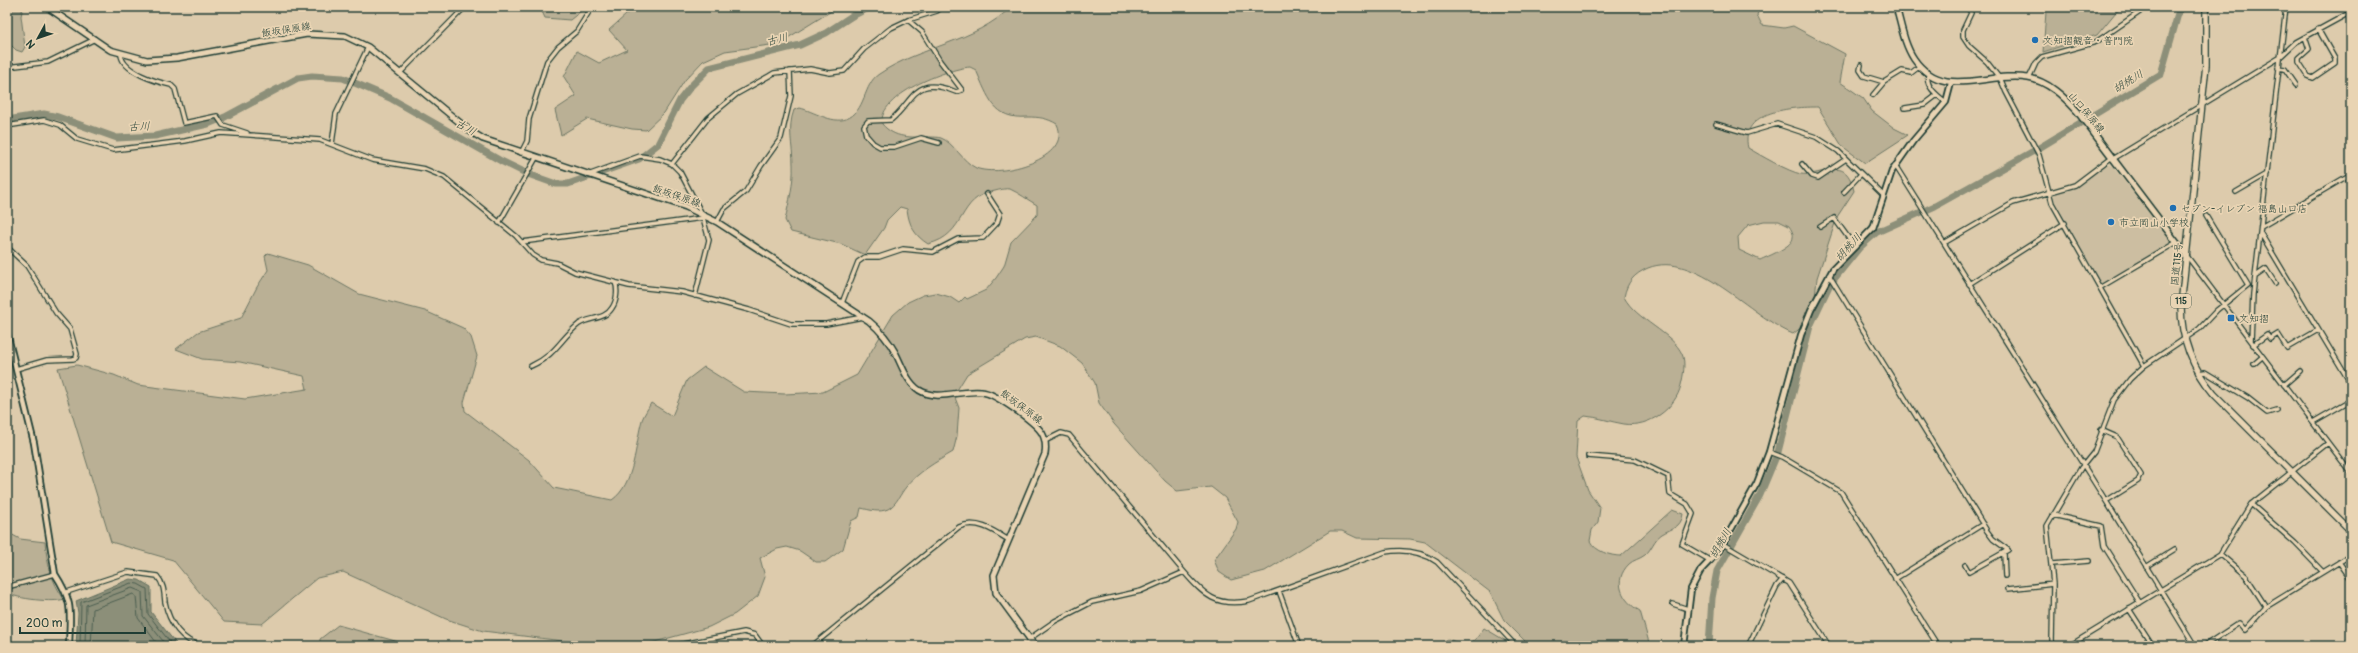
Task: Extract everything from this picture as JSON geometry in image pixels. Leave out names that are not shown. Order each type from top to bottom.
[{"type":"highway","name":"国道115号","points":[[2206,7],[2208,44],[2181,306],[2184,340],[2198,374],[2214,394],[2351,531]]},
{"type":"main road","name":"飯坂保原線","points":[[46,7],[110,50],[121,55],[140,59],[162,60],[314,33],[345,36],[368,47],[401,72],[470,131],[494,143],[520,153],[588,175],[717,222],[864,316],[883,334],[905,373],[919,390],[933,394],[977,392],[991,394],[1035,426],[1041,432],[1045,441]]},
{"type":"main road","points":[[1896,7],[1908,47],[1920,66],[1929,73],[1951,83]]},
{"type":"main road","name":"山口保原線","points":[[1951,83],[1998,76],[2029,78],[2056,90],[2067,100],[2186,255]]},
{"type":"main road","points":[[1035,646],[994,588],[994,575],[1045,454],[1045,441]]},
{"type":"street","points":[[401,72],[465,7]]},
{"type":"street","points":[[520,153],[527,141],[530,115],[547,61],[558,47],[577,31],[592,7]]},
{"type":"street","points":[[672,164],[703,124],[734,97],[774,73],[810,70],[830,73],[844,71],[875,40],[908,20],[937,11],[942,7]]},
{"type":"street","points":[[1968,7],[1971,15],[1963,30],[1963,37],[1969,46],[1987,62],[1998,76],[2036,148],[2048,192],[2144,366]]},
{"type":"street","points":[[2029,78],[2036,63],[2042,57],[2096,42],[2147,7]]},
{"type":"street","points":[[2252,343],[2260,233],[2286,7]]},
{"type":"street","points":[[1944,243],[2001,208],[2048,192],[2054,192],[2075,185],[2112,158],[2279,58],[2294,43],[2351,12]]},
{"type":"street","points":[[908,20],[922,32],[940,61],[962,90],[956,92],[934,86],[917,90],[891,120],[868,121],[864,126],[864,130],[873,143],[886,148],[921,138],[939,143]]},
{"type":"street","points":[[2305,37],[2309,49],[2299,58],[2298,62],[2308,76],[2313,78],[2335,63],[2335,59],[2318,30]]},
{"type":"street","points":[[7,67],[48,62],[95,39]]},
{"type":"street","points":[[332,144],[336,114],[368,47]]},
{"type":"street","points":[[121,55],[124,62],[137,73],[171,85],[174,89],[184,123],[214,116],[218,117],[219,122],[223,126],[243,131],[248,134]]},
{"type":"street","points":[[1861,65],[1860,70],[1864,76],[1884,82]]},
{"type":"street","points":[[1873,95],[1884,82],[1902,71],[1913,72],[1920,66]]},
{"type":"street","points":[[2278,68],[2285,69],[2296,85]]},
{"type":"street","points":[[717,222],[724,209],[746,191],[761,166],[781,138],[791,96],[790,71]]},
{"type":"street","points":[[1929,73],[1929,85],[1937,95],[1946,102]]},
{"type":"street","points":[[1684,646],[1692,585],[1701,570],[1723,544],[1751,496],[1770,452],[1803,329],[1829,275],[1875,224],[1895,165],[1946,102],[1951,83]]},
{"type":"street","points":[[1905,108],[1924,105],[1937,95]]},
{"type":"street","points":[[7,126],[44,120],[60,125],[77,140],[114,150],[185,141],[211,133],[248,134],[320,140],[382,163],[425,169],[437,174],[450,182],[522,242],[533,255],[541,260],[557,262],[576,272],[635,286],[665,288],[749,310],[780,322],[797,325],[826,324],[864,316]]},
{"type":"street","points":[[1716,124],[1747,133],[1778,124],[1816,137],[1838,151],[1884,196]]},
{"type":"street","points":[[588,175],[640,156],[654,157],[672,164],[684,178],[702,216],[710,240],[696,296]]},
{"type":"street","points":[[499,223],[536,158]]},
{"type":"street","points":[[1802,164],[1812,176],[1818,178],[1846,159]]},
{"type":"street","points":[[1895,165],[2106,501],[2195,646]]},
{"type":"street","points":[[1844,192],[1861,174]]},
{"type":"street","points":[[2236,192],[2267,174]]},
{"type":"street","points":[[2261,228],[2351,174]]},
{"type":"street","points":[[842,303],[858,262],[863,258],[879,257],[903,249],[933,252],[958,239],[983,238],[997,223],[1000,214],[987,194]]},
{"type":"street","points":[[522,242],[702,216]]},
{"type":"street","points":[[2206,216],[2248,284]]},
{"type":"street","points":[[1820,227],[1834,218],[1855,247]]},
{"type":"street","points":[[1969,284],[2065,223]]},
{"type":"street","points":[[2260,233],[2351,384]]},
{"type":"street","points":[[2101,287],[2177,242]]},
{"type":"street","points":[[7,247],[27,266],[56,313],[70,329],[77,354],[76,358],[73,359],[47,360],[16,369]]},
{"type":"street","points":[[2186,255],[2223,306],[2351,473]]},
{"type":"street","points":[[2057,646],[2050,645],[2053,584],[2047,526],[2083,466],[2094,452],[2106,416],[2117,395],[2144,366],[2184,340],[2266,270],[2275,283]]},
{"type":"street","points":[[1829,275],[1993,539],[2008,550],[2004,554],[1969,572],[1965,565]]},
{"type":"street","points":[[531,366],[554,352],[581,323],[604,315],[612,309],[616,299],[615,282]]},
{"type":"street","points":[[2252,343],[2267,335],[2270,339],[2278,334],[2287,348],[2318,330]]},
{"type":"street","points":[[7,333],[34,443],[54,574],[67,592],[70,604],[69,646]]},
{"type":"street","points":[[2254,364],[2262,357]]},
{"type":"street","points":[[2284,385],[2300,371]]},
{"type":"street","points":[[2198,374],[2205,372],[2248,398],[2266,413],[2277,410]]},
{"type":"street","points":[[2313,422],[2351,400]]},
{"type":"street","points":[[2102,430],[2118,437],[2141,475],[2138,481],[2106,501]]},
{"type":"street","points":[[1045,441],[1061,433],[1069,435],[1184,572],[1208,596],[1226,603],[1249,601],[1385,552],[1413,552],[1437,562],[1516,646]]},
{"type":"street","points":[[2069,646],[2220,554],[2251,504],[2328,443]]},
{"type":"street","points":[[1770,452],[1782,457],[1841,492],[1938,646]]},
{"type":"street","points":[[1588,456],[1634,460],[1668,476],[1670,494],[1687,504],[1692,514],[1682,544],[1710,561]]},
{"type":"street","points":[[2251,504],[2295,542],[2323,572]]},
{"type":"street","points":[[2054,515],[2101,526],[2104,546],[2140,603]]},
{"type":"street","points":[[812,646],[961,526],[971,524],[980,525],[1008,539]]},
{"type":"street","points":[[1895,579],[1984,524]]},
{"type":"street","points":[[1723,544],[1783,579],[1793,588],[1829,646]]},
{"type":"street","points":[[2146,567],[2175,549]]},
{"type":"street","points":[[2004,554],[2005,576]]},
{"type":"street","points":[[2220,554],[2246,576],[2266,607]]},
{"type":"street","points":[[2204,646],[2239,623],[2245,630],[2266,607],[2351,555]]},
{"type":"street","points":[[2052,564],[2089,561]]},
{"type":"street","points":[[2339,562],[2351,578]]},
{"type":"street","points":[[67,592],[128,572],[157,576],[162,582],[168,613],[174,625],[186,639],[203,646]]},
{"type":"street","points":[[1029,639],[1055,621],[1092,602],[1141,591],[1184,572]]},
{"type":"street","points":[[7,587],[54,574]]},
{"type":"street","points":[[1748,646],[1777,586],[1783,579]]},
{"type":"street","points":[[2008,589],[2053,584]]},
{"type":"street","points":[[1279,591],[1299,646]]},
{"type":"street","points":[[1673,604],[1688,609]]},
{"type":"street","points":[[2128,610],[2153,646]]},
{"type":"street","points":[[673,646],[744,632],[755,635],[762,646]]},
{"type":"street","points":[[292,646],[326,646]]},
{"type":"shaded area","points":[[7,7],[23,7],[21,16],[25,47],[22,52],[16,50],[12,46],[7,48]]},
{"type":"shaded area","points":[[540,7],[586,7],[570,20],[545,18]]},
{"type":"shaded area","points":[[635,7],[838,7],[778,44],[725,51],[703,61],[685,80],[664,113],[646,130],[632,129],[587,119],[561,135],[555,110],[576,96],[564,77],[577,51],[599,63],[627,50],[609,30]]},
{"type":"shaded area","points":[[1011,7],[1760,7],[1757,15],[1762,25],[1784,28],[1793,26],[1845,54],[1840,82],[1863,98],[1872,111],[1894,128],[1908,135],[1865,163],[1842,146],[1818,107],[1795,108],[1770,113],[1760,118],[1752,126],[1747,135],[1748,148],[1796,173],[1810,174],[1833,169],[1840,170],[1846,173],[1850,179],[1854,191],[1837,217],[1817,278],[1813,318],[1793,334],[1777,326],[1703,276],[1685,268],[1666,265],[1648,268],[1635,276],[1629,283],[1624,297],[1637,313],[1671,339],[1682,354],[1684,365],[1681,385],[1674,401],[1667,409],[1660,415],[1643,423],[1624,424],[1585,416],[1578,421],[1576,457],[1588,490],[1600,508],[1598,522],[1592,530],[1590,541],[1595,548],[1608,554],[1621,556],[1672,510],[1683,514],[1678,525],[1659,536],[1645,555],[1629,564],[1621,577],[1621,590],[1628,602],[1640,611],[1650,646],[1530,646],[1504,620],[1490,592],[1425,542],[1410,539],[1357,538],[1342,531],[1330,531],[1265,571],[1231,580],[1219,572],[1214,560],[1236,529],[1238,522],[1225,498],[1211,487],[1177,491],[1165,481],[1114,424],[1099,403],[1095,383],[1082,363],[1060,346],[1036,337],[1025,339],[967,374],[954,395],[959,408],[957,436],[953,452],[916,477],[906,487],[896,502],[888,509],[878,511],[861,508],[859,517],[851,521],[843,549],[825,562],[816,562],[800,551],[787,547],[777,549],[760,558],[765,577],[758,596],[735,614],[709,627],[640,646],[563,641],[483,631],[446,619],[343,572],[317,578],[262,624],[224,622],[173,560],[111,542],[58,368],[77,365],[114,375],[138,385],[245,399],[307,389],[304,376],[240,362],[202,359],[176,349],[198,332],[241,318],[257,287],[268,270],[265,256],[268,253],[308,265],[359,294],[425,311],[463,328],[471,337],[477,356],[464,402],[465,411],[529,460],[554,488],[612,500],[620,493],[630,474],[642,420],[651,403],[672,416],[687,380],[704,367],[744,392],[785,394],[823,392],[857,375],[893,315],[908,302],[923,295],[936,293],[950,297],[959,303],[965,297],[967,299],[986,290],[1004,266],[1011,242],[1037,215],[1037,205],[1010,189],[983,195],[967,208],[950,233],[941,239],[928,244],[919,237],[913,229],[909,220],[907,209],[900,207],[887,220],[884,228],[865,255],[841,244],[791,232],[785,220],[793,179],[791,124],[794,110],[800,108],[829,119],[846,119],[853,115],[857,110],[870,84],[879,74],[912,57],[964,37],[981,29]],"holes":[[[970,67],[976,70],[989,98],[1000,111],[1007,115],[1016,117],[1043,118],[1057,124],[1059,136],[1054,147],[1045,156],[1032,163],[1016,168],[1001,170],[976,168],[950,144],[941,138],[898,135],[887,129],[882,124],[884,113],[891,103],[902,94],[931,78]],[[1764,221],[1779,221],[1789,226],[1793,236],[1792,241],[1785,248],[1760,260],[1739,250],[1738,237],[1748,225]]]},
{"type":"shaded area","points":[[2049,7],[2125,7],[2116,12],[2097,35],[2043,52],[2046,12]]},
{"type":"shaded area","name":"市立岡山小学校","points":[[2106,164],[2112,166],[2172,242],[2103,283],[2100,283],[2053,197],[2056,194],[2073,189]]},
{"type":"shaded area","points":[[7,532],[20,539],[45,542],[50,572],[64,599],[52,601],[36,600],[7,593]]},
{"type":"shaded area","points":[[338,625],[413,646],[320,646],[320,639]]},
{"type":"shaded area","points":[[1484,628],[1506,641],[1507,646],[1466,646],[1476,639]]},
{"type":"shaded area","points":[[1448,639],[1466,646],[1436,646]]},
{"type":"water","points":[[130,579],[139,580],[151,587],[151,612],[178,646],[76,646],[78,613],[76,601]]},
{"type":"waterway","name":"古川","points":[[7,120],[44,114],[58,117],[117,138],[155,136],[208,124],[225,117],[298,78],[312,76],[343,78],[390,98],[501,161],[528,174],[556,184],[568,184],[639,159],[658,144],[680,100],[691,86],[709,68],[800,45],[826,33],[852,16],[870,7]]},
{"type":"waterway","name":"胡桃川","points":[[1709,646],[1712,598],[1717,571],[1760,495],[1778,452],[1810,326],[1830,284],[1859,248],[1877,232],[1935,206],[2039,148],[2161,74],[2180,7]]},
{"type":"place","name":"文知摺観音・普門院","points":[[2035,40]]},
{"type":"place","name":"セブン-イレブン 福島山口店","points":[[2173,208]]},
{"type":"place","name":"市立岡山小学校","points":[[2111,222]]},
{"type":"place","name":"文知摺","points":[[2231,318]]}]
